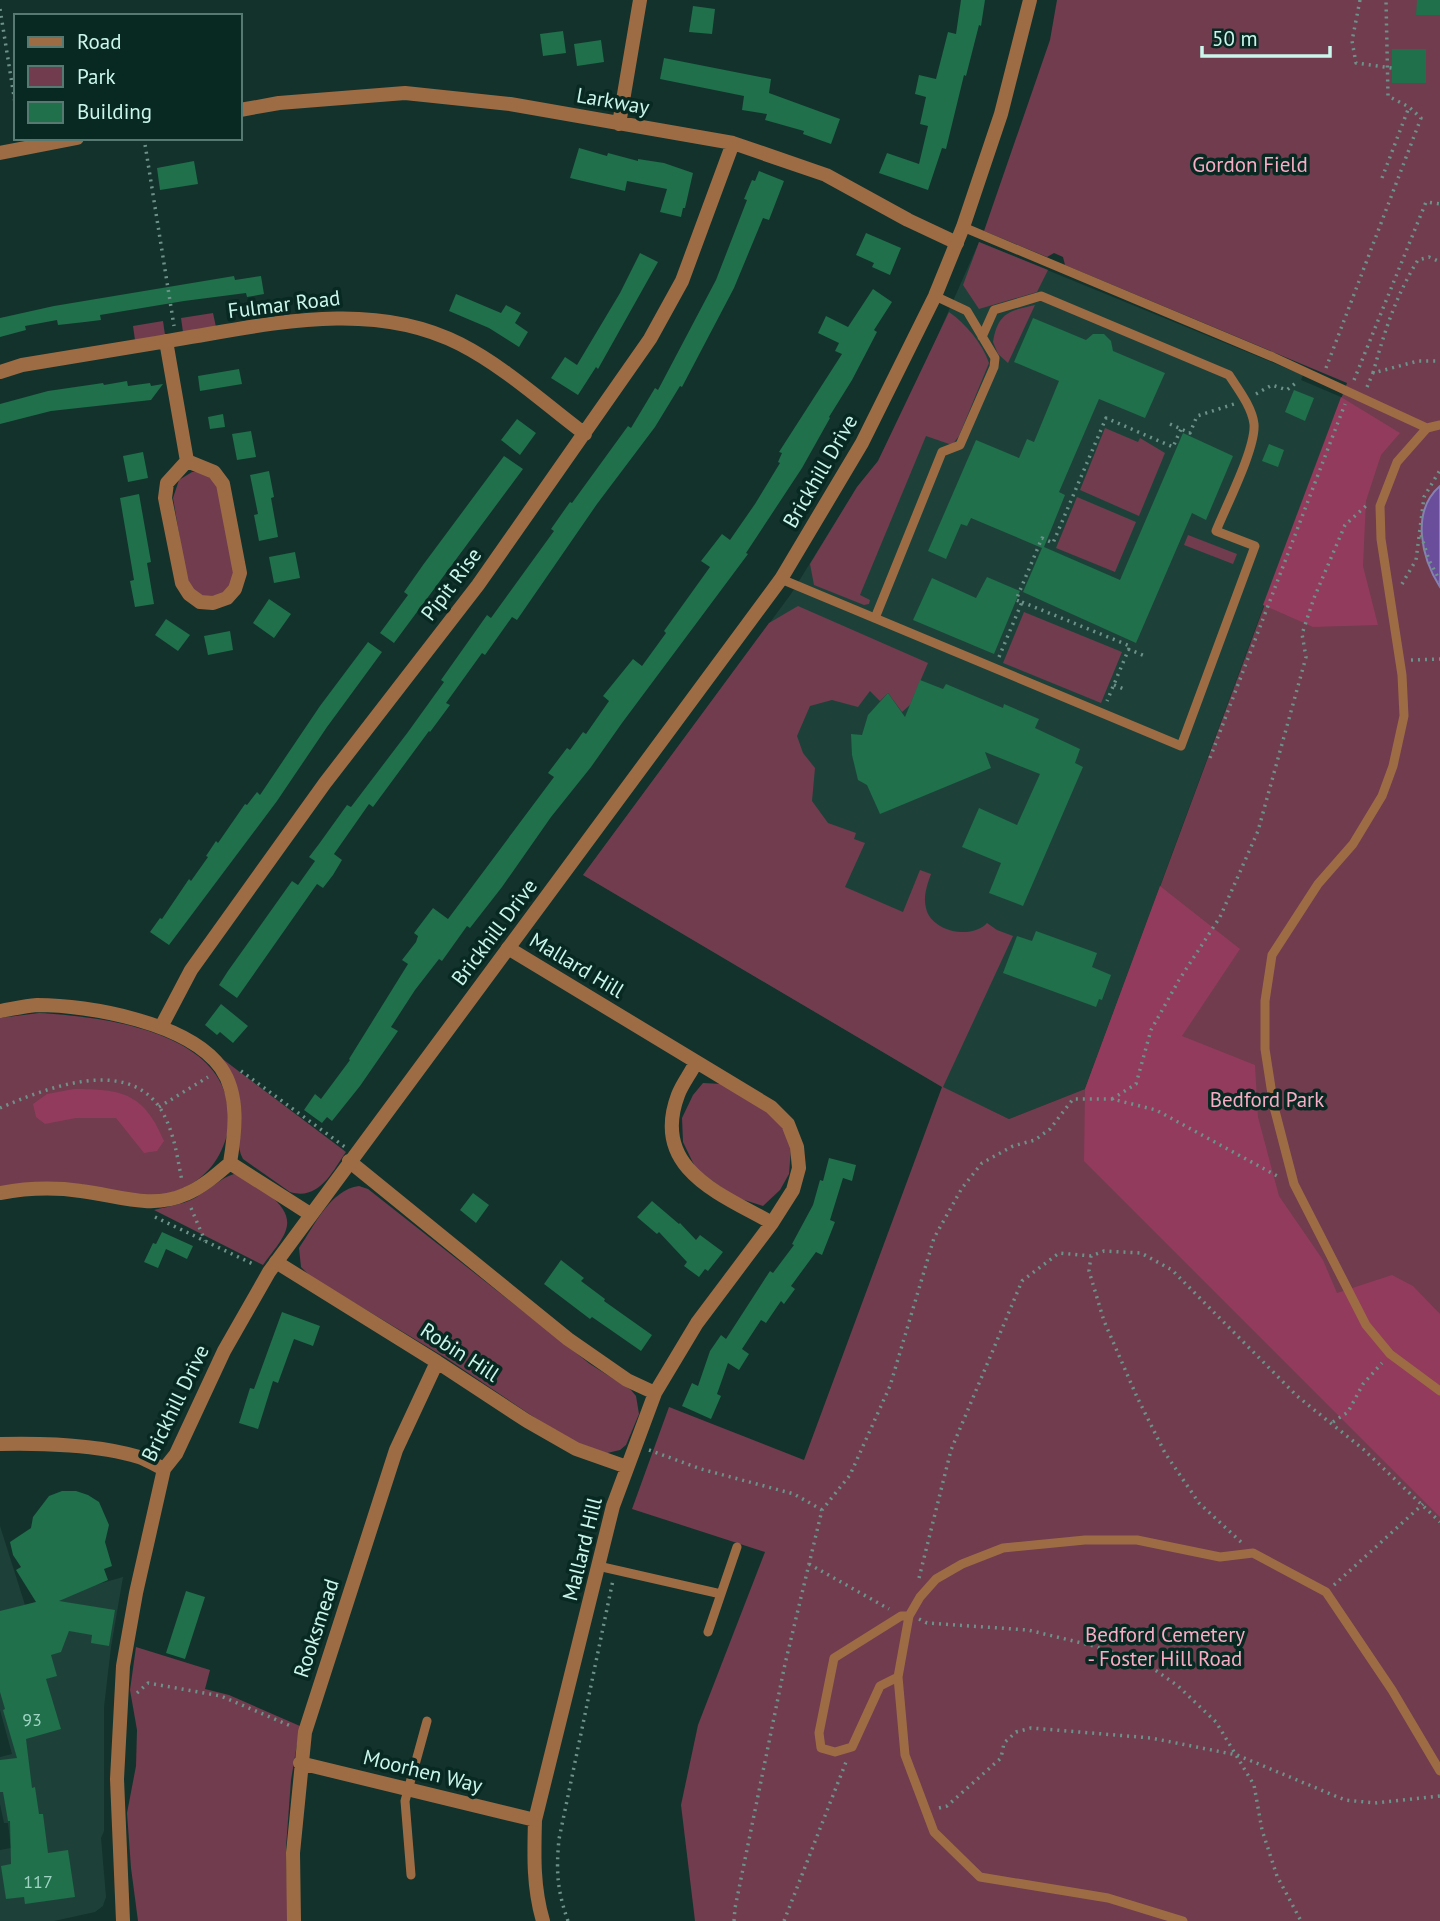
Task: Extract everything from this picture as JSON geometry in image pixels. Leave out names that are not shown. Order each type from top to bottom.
[{"type":"street","points":[[619,124],[640,0]]},
{"type":"street","name":"Brickhill Drive","points":[[123,1921],[117,1779],[123,1666],[136,1593],[164,1469],[176,1454],[224,1351],[272,1267],[781,579],[862,443],[935,296],[957,243],[1002,114],[1030,0]]},
{"type":"street","name":"Larkway","points":[[242,110],[279,103],[405,93],[510,104],[733,143],[826,175],[908,220],[957,243]]},
{"type":"street","points":[[0,153],[67,140]]},
{"type":"street","name":"Pipit Rise","points":[[161,1027],[191,970],[325,783],[478,585],[650,339],[682,281],[733,143]]},
{"type":"street","name":"Fulmar Road","points":[[0,372],[34,363],[300,320],[356,317],[430,332],[460,344],[585,434]]},
{"type":"street","points":[[171,341],[187,461],[167,483],[165,498],[182,583],[189,594],[200,602],[213,603],[227,598],[235,589],[240,573],[223,484],[214,472],[187,461]]},
{"type":"street","name":"Mallard Hill","points":[[508,948],[771,1107],[788,1124],[797,1147],[799,1168],[793,1190],[772,1223],[697,1323],[655,1393],[634,1443],[613,1506],[535,1821],[534,1873],[537,1899],[544,1921]]},
{"type":"street","points":[[0,1011],[35,1005],[75,1007],[124,1015],[161,1027],[196,1045],[221,1069],[233,1096],[235,1133],[230,1163],[185,1195],[157,1202],[139,1202],[82,1191],[55,1189],[22,1189],[0,1193]]},
{"type":"street","points":[[696,1062],[678,1095],[672,1127],[676,1150],[688,1171],[714,1190],[772,1223]]},
{"type":"street","points":[[352,1158],[568,1339],[627,1380],[655,1393]]},
{"type":"street","points":[[230,1163],[310,1214]]},
{"type":"street","name":"Robin Hill","points":[[272,1267],[437,1362],[527,1421],[576,1449],[627,1467]]},
{"type":"street","name":"Rooksmead","points":[[294,1921],[293,1853],[305,1732],[396,1450],[437,1362]]},
{"type":"street","points":[[0,1444],[29,1443],[92,1449],[139,1457],[164,1469]]},
{"type":"street","name":"Moorhen Way","points":[[300,1763],[535,1821]]},
{"type":"lane","points":[[963,227],[1273,357],[1427,428]]},
{"type":"lane","points":[[875,618],[942,452],[960,445],[994,368],[995,358],[967,312],[935,296]]},
{"type":"lane","points":[[781,579],[1181,746],[1255,546],[1216,531],[1254,438],[1254,421],[1229,375],[1041,296],[994,310],[982,337]]},
{"type":"lane","points":[[1440,425],[1427,428],[1397,462],[1380,506],[1381,540],[1401,660],[1404,716],[1393,766],[1382,796],[1353,844],[1318,884],[1272,955],[1265,1001],[1265,1049],[1274,1107],[1294,1184],[1366,1325],[1390,1354],[1440,1391]]},
{"type":"lane","points":[[898,1677],[880,1686],[852,1747],[835,1752],[821,1748],[819,1733],[834,1658],[905,1616],[936,1579],[962,1564],[1003,1548],[1085,1540],[1137,1540],[1220,1557],[1253,1553],[1326,1592],[1392,1690],[1440,1771]]},
{"type":"lane","points":[[708,1632],[737,1548]]},
{"type":"lane","points":[[598,1566],[721,1594]]},
{"type":"lane","points":[[905,1616],[898,1677],[905,1755],[934,1832],[980,1877],[1108,1898],[1183,1921]]},
{"type":"lane","points":[[411,1875],[405,1801],[427,1721]]},
{"type":"path","points":[[1360,0],[1352,41],[1353,58],[1362,66],[1390,68]]},
{"type":"path","points":[[1324,373],[1421,118],[1409,107],[1388,96],[1390,68],[1386,0]]},
{"type":"path","points":[[0,9],[14,96]]},
{"type":"path","points":[[1382,178],[1409,107]]},
{"type":"path","points":[[144,140],[171,341]]},
{"type":"path","points":[[1210,758],[1349,392],[1426,202],[1440,204]]},
{"type":"path","points":[[1363,398],[1392,310],[1406,280],[1418,260],[1429,257],[1440,264]]},
{"type":"path","points":[[1373,373],[1418,361],[1440,361]]},
{"type":"path","points":[[1107,717],[1104,708],[1130,646],[1016,600],[1042,538],[1053,542],[1106,418],[1173,447],[1181,429]]},
{"type":"path","points":[[1391,608],[1403,580],[1416,560],[1424,497],[1440,470]]},
{"type":"path","points":[[1112,1099],[1136,1084],[1151,1030],[1179,980],[1220,917],[1258,831],[1306,657],[1302,634],[1314,598],[1345,526],[1388,486]]},
{"type":"path","points":[[1420,534],[1429,561],[1440,581]]},
{"type":"path","points":[[995,668],[1022,602]]},
{"type":"path","points":[[1128,649],[1145,656]]},
{"type":"path","points":[[1401,660],[1440,659]]},
{"type":"path","points":[[1114,685],[1124,689]]},
{"type":"path","points":[[159,1107],[230,1063],[352,1158]]},
{"type":"path","points":[[0,1108],[54,1087],[82,1081],[110,1081],[140,1089],[159,1107],[172,1134],[185,1195],[205,1241]]},
{"type":"path","points":[[734,1921],[785,1664],[822,1510],[850,1475],[890,1386],[934,1238],[962,1188],[982,1163],[1013,1146],[1043,1135],[1073,1098],[1112,1099],[1156,1110],[1294,1184]]},
{"type":"path","points":[[146,1213],[205,1241],[272,1267]]},
{"type":"path","points":[[915,1590],[951,1450],[1022,1281],[1059,1253],[1091,1256],[1104,1251],[1141,1253],[1172,1270],[1297,1396],[1333,1422],[1440,1521]]},
{"type":"path","points":[[1091,1256],[1089,1270],[1104,1321],[1165,1453],[1199,1503],[1253,1553]]},
{"type":"path","points":[[1333,1422],[1348,1412],[1363,1384],[1390,1354]]},
{"type":"path","points":[[634,1443],[701,1469],[794,1494],[822,1510]]},
{"type":"path","points":[[1326,1592],[1423,1504]]},
{"type":"path","points":[[808,1564],[905,1616],[927,1623],[1028,1630],[1090,1645],[1144,1663],[1178,1686],[1216,1722],[1254,1784],[1262,1830],[1277,1876],[1301,1921]]},
{"type":"path","points":[[568,1921],[561,1902],[556,1872],[559,1839],[615,1570]]},
{"type":"path","points":[[121,1692],[136,1693],[148,1683],[221,1696],[305,1732]]},
{"type":"path","points":[[927,1813],[947,1805],[1001,1758],[1004,1743],[1016,1732],[1031,1728],[1151,1738],[1237,1755],[1345,1800],[1375,1803],[1440,1796]]},
{"type":"path","points":[[784,1921],[852,1747]]},
{"type":"shaded area","points":[[979,242],[1303,375],[1301,380],[1341,397],[1085,1089],[1009,1119],[942,1087],[583,875],[791,594],[857,487],[878,461],[920,376]]},
{"type":"shaded area","points":[[1341,397],[1400,433],[1381,455],[1366,501],[1363,566],[1378,625],[1313,627],[1263,605]]},
{"type":"shaded area","points":[[1440,486],[1440,587],[1424,550],[1422,522],[1431,497]]},
{"type":"shaded area","points":[[1160,886],[1240,949],[1182,1036],[1255,1065],[1258,1117],[1279,1196],[1323,1260],[1337,1293],[1392,1275],[1413,1286],[1440,1314],[1440,1517],[1084,1161],[1085,1089]]},
{"type":"shaded area","points":[[74,1089],[106,1090],[130,1097],[148,1113],[164,1141],[157,1151],[144,1153],[116,1118],[76,1118],[45,1124],[36,1117],[33,1104],[47,1094]]},
{"type":"shaded area","points":[[0,1526],[25,1605],[123,1577],[104,1707],[104,1831],[101,1838],[106,1897],[103,1906],[95,1912],[54,1921],[0,1921],[0,1850],[11,1848],[8,1823],[4,1823],[0,1804],[0,1757],[12,1754],[0,1710]]},
{"type":"green space","points":[[1057,0],[1440,0],[1440,1921],[695,1921],[681,1805],[698,1725],[765,1552],[632,1509],[669,1407],[804,1460],[942,1087],[583,875],[769,623],[798,606],[928,663],[910,705],[902,712],[888,693],[880,701],[870,691],[858,707],[832,700],[810,706],[797,736],[803,753],[815,768],[812,801],[828,823],[856,833],[854,839],[865,843],[845,887],[903,912],[920,870],[931,874],[925,904],[929,916],[936,923],[944,928],[962,932],[972,931],[987,923],[1013,936],[943,1087],[1009,1119],[1085,1089],[1347,383],[1065,265],[1063,257],[1054,253],[1047,257],[984,231],[1050,40]]},
{"type":"green space","points":[[979,242],[1048,270],[1037,292],[979,309],[963,285]]},
{"type":"green space","points":[[1035,305],[1008,363],[998,354],[993,342],[998,325],[1001,319],[1011,312]]},
{"type":"green space","points":[[949,312],[973,334],[989,363],[959,436],[952,445],[926,436],[860,595],[870,600],[869,604],[864,605],[814,585],[810,564],[857,487],[878,461]]},
{"type":"green space","points":[[213,313],[216,327],[183,332],[181,318]]},
{"type":"green space","points":[[163,321],[165,335],[135,340],[133,326]]},
{"type":"green space","points":[[1105,428],[1138,442],[1140,438],[1165,453],[1139,516],[1080,490]]},
{"type":"green space","points":[[192,472],[207,475],[218,487],[234,574],[233,582],[222,595],[202,597],[192,590],[187,581],[173,498],[179,480]]},
{"type":"green space","points":[[1077,497],[1136,522],[1115,572],[1056,548]]},
{"type":"green space","points":[[1188,535],[1237,554],[1233,564],[1184,545]]},
{"type":"green space","points":[[1024,612],[1122,652],[1101,703],[1003,663]]},
{"type":"green space","points":[[39,1013],[89,1018],[146,1030],[172,1040],[196,1054],[214,1071],[225,1093],[228,1109],[229,1125],[224,1145],[209,1170],[186,1187],[158,1195],[0,1188],[0,1018]]},
{"type":"green space","points":[[220,1057],[346,1152],[330,1176],[317,1189],[300,1194],[290,1192],[243,1159],[239,1147],[239,1103]]},
{"type":"green space","points":[[703,1083],[722,1084],[773,1114],[786,1130],[791,1149],[789,1174],[780,1190],[763,1206],[735,1197],[696,1169],[683,1142],[682,1118],[693,1095]]},
{"type":"green space","points":[[234,1174],[247,1179],[267,1193],[285,1212],[287,1220],[283,1237],[263,1265],[154,1210],[190,1200]]},
{"type":"green space","points":[[359,1186],[368,1189],[590,1364],[631,1390],[636,1396],[639,1414],[626,1445],[620,1450],[603,1454],[568,1440],[446,1358],[310,1276],[301,1267],[299,1248],[331,1201]]},
{"type":"green space","points":[[136,1647],[210,1670],[205,1689],[229,1695],[300,1726],[291,1780],[286,1847],[288,1921],[138,1921],[127,1813],[136,1766],[137,1730],[130,1690]]},
{"type":"building","points":[[961,0],[985,0],[981,26],[979,25],[966,76],[964,75],[946,149],[942,148],[928,190],[879,173],[887,153],[919,164],[928,126],[920,124],[926,97],[915,94],[919,75],[936,79],[948,32],[956,34]]},
{"type":"building","points":[[1417,0],[1440,0],[1440,15],[1416,15]]},
{"type":"building","points":[[693,6],[715,9],[712,34],[689,32]]},
{"type":"building","points":[[563,31],[566,53],[543,56],[540,34]]},
{"type":"building","points":[[601,40],[604,62],[577,66],[574,44]]},
{"type":"building","points":[[1392,49],[1426,49],[1426,83],[1392,83]]},
{"type":"building","points":[[664,58],[771,79],[769,93],[840,119],[831,144],[803,134],[804,131],[765,120],[767,114],[742,110],[744,96],[660,79]]},
{"type":"building","points":[[579,148],[607,156],[608,153],[638,161],[664,163],[693,173],[681,217],[660,212],[667,189],[627,181],[625,191],[570,178]]},
{"type":"building","points":[[194,161],[198,184],[160,190],[157,168]]},
{"type":"building","points":[[759,171],[784,181],[769,220],[763,218],[734,288],[682,387],[680,386],[655,427],[597,504],[517,620],[512,617],[485,655],[482,653],[446,703],[450,705],[430,732],[373,807],[369,804],[334,854],[342,860],[333,875],[323,888],[317,884],[237,998],[219,985],[228,971],[292,881],[298,885],[315,861],[309,857],[347,805],[351,807],[408,732],[487,615],[491,618],[554,531],[551,529],[570,502],[572,503],[628,426],[631,428],[655,388],[658,390],[716,280],[747,200],[744,199]]},
{"type":"building","points":[[866,233],[901,248],[890,275],[872,267],[874,263],[856,255]]},
{"type":"building","points":[[640,253],[658,262],[598,369],[596,367],[578,395],[551,378],[565,357],[577,365],[620,293]]},
{"type":"building","points":[[234,276],[235,280],[261,276],[264,294],[247,297],[246,293],[184,301],[100,315],[101,320],[58,325],[57,320],[25,326],[26,330],[0,337],[0,318],[54,306]]},
{"type":"building","points":[[873,289],[892,302],[874,330],[877,332],[852,380],[802,468],[746,553],[748,554],[551,817],[502,887],[415,990],[391,1027],[398,1031],[360,1086],[332,1121],[327,1117],[322,1123],[304,1110],[315,1094],[321,1099],[350,1060],[408,964],[402,960],[416,942],[418,936],[414,933],[433,908],[448,919],[554,777],[548,773],[567,748],[570,750],[583,732],[586,734],[609,701],[603,696],[633,659],[642,666],[666,633],[664,631],[710,567],[701,561],[722,534],[730,540],[755,504],[780,463],[778,462],[782,453],[779,452],[842,354],[835,351],[839,343],[818,333],[826,316],[848,327]]},
{"type":"building","points":[[456,294],[501,313],[506,305],[521,313],[515,323],[528,332],[519,347],[489,328],[449,311]]},
{"type":"building","points":[[1033,318],[1086,340],[1093,334],[1104,334],[1111,341],[1113,351],[1165,373],[1145,418],[1099,399],[1059,492],[1065,495],[1044,547],[1120,580],[1183,433],[1233,456],[1206,520],[1192,513],[1136,643],[1023,592],[1042,548],[971,518],[967,526],[961,524],[946,559],[928,551],[976,440],[1019,458],[1027,439],[1034,442],[1059,381],[1014,362]]},
{"type":"building","points":[[239,369],[242,384],[200,391],[198,376]]},
{"type":"building","points":[[127,381],[128,386],[163,384],[151,400],[51,411],[0,424],[0,404],[48,391]]},
{"type":"building","points":[[1294,390],[1314,398],[1305,421],[1285,412]]},
{"type":"building","points":[[223,414],[225,427],[210,429],[208,417]]},
{"type":"building","points":[[517,419],[536,433],[520,455],[501,440]]},
{"type":"building","points":[[251,431],[256,457],[237,460],[232,434]]},
{"type":"building","points":[[1269,444],[1284,450],[1278,467],[1262,461]]},
{"type":"building","points":[[143,452],[148,478],[128,482],[123,456]]},
{"type":"building","points":[[504,456],[523,469],[394,643],[380,633],[408,595],[404,592]]},
{"type":"building","points":[[269,471],[278,537],[259,541],[254,515],[258,514],[250,475]]},
{"type":"building","points":[[139,494],[151,562],[147,563],[154,604],[135,607],[130,581],[134,580],[120,498]]},
{"type":"building","points":[[295,552],[300,578],[274,583],[269,557]]},
{"type":"building","points":[[987,577],[1020,591],[994,654],[913,620],[932,578],[976,598]]},
{"type":"building","points":[[269,599],[291,614],[274,638],[253,623]]},
{"type":"building","points":[[166,619],[190,635],[178,651],[155,635]]},
{"type":"building","points":[[230,631],[233,650],[208,655],[204,636]]},
{"type":"building","points":[[368,642],[382,652],[277,801],[169,945],[150,932],[189,879],[191,881],[216,841],[218,843],[245,804],[247,805],[257,792],[260,795],[320,706]]},
{"type":"building","points":[[920,680],[943,689],[946,684],[1003,708],[1004,704],[1039,719],[1035,728],[1080,749],[1075,763],[1083,767],[1023,906],[989,893],[1001,863],[962,847],[979,808],[1017,825],[1040,774],[985,752],[991,768],[880,814],[867,785],[858,780],[852,755],[851,734],[862,735],[868,715],[888,693],[905,717]]},
{"type":"building","points":[[1036,931],[1097,953],[1092,967],[1111,975],[1102,1000],[1099,999],[1096,1007],[1003,973],[1017,936],[1032,941]]},
{"type":"building","points":[[221,1004],[248,1026],[233,1043],[220,1032],[217,1035],[205,1025]]},
{"type":"building","points":[[829,1158],[856,1165],[852,1181],[843,1178],[830,1220],[835,1222],[822,1255],[816,1252],[791,1286],[795,1289],[784,1304],[781,1301],[766,1323],[761,1320],[742,1349],[749,1354],[739,1370],[728,1363],[717,1394],[721,1396],[711,1419],[682,1406],[692,1383],[698,1386],[710,1351],[721,1335],[726,1339],[770,1271],[773,1273],[794,1245],[792,1244],[813,1205],[820,1180],[823,1181]]},
{"type":"building","points":[[473,1193],[489,1205],[476,1223],[460,1210]]},
{"type":"building","points":[[652,1201],[680,1223],[696,1240],[700,1235],[723,1252],[708,1271],[705,1269],[699,1277],[684,1266],[687,1262],[659,1232],[657,1234],[637,1217]]},
{"type":"building","points":[[162,1232],[193,1246],[187,1259],[166,1249],[158,1268],[144,1262]]},
{"type":"building","points":[[561,1260],[584,1278],[581,1281],[605,1299],[604,1301],[652,1335],[641,1351],[592,1317],[590,1319],[544,1284]]},
{"type":"building","points":[[282,1312],[320,1326],[313,1346],[294,1339],[278,1383],[273,1381],[258,1429],[239,1423],[250,1388],[254,1389]]},
{"type":"building","points":[[62,1491],[76,1491],[99,1502],[109,1525],[105,1542],[112,1566],[104,1569],[108,1580],[59,1601],[115,1610],[109,1646],[91,1643],[92,1635],[69,1631],[61,1652],[51,1655],[57,1676],[46,1679],[61,1729],[26,1739],[32,1788],[35,1787],[39,1814],[43,1814],[48,1853],[68,1850],[75,1897],[25,1904],[24,1897],[6,1899],[1,1866],[11,1864],[10,1821],[3,1792],[0,1792],[0,1760],[17,1758],[0,1692],[0,1611],[36,1602],[16,1570],[21,1567],[13,1555],[10,1542],[31,1528],[33,1517],[49,1496]]},
{"type":"building","points":[[186,1591],[205,1597],[185,1659],[166,1653]]},
{"type":"park label","name":"Gordon Field","points":[[1250,164]]},
{"type":"park label","name":"Bedford Park","points":[[1267,1099]]},
{"type":"park label","name":"Bedford Cemetery - Foster Hill Road","points":[[1165,1646]]}]
